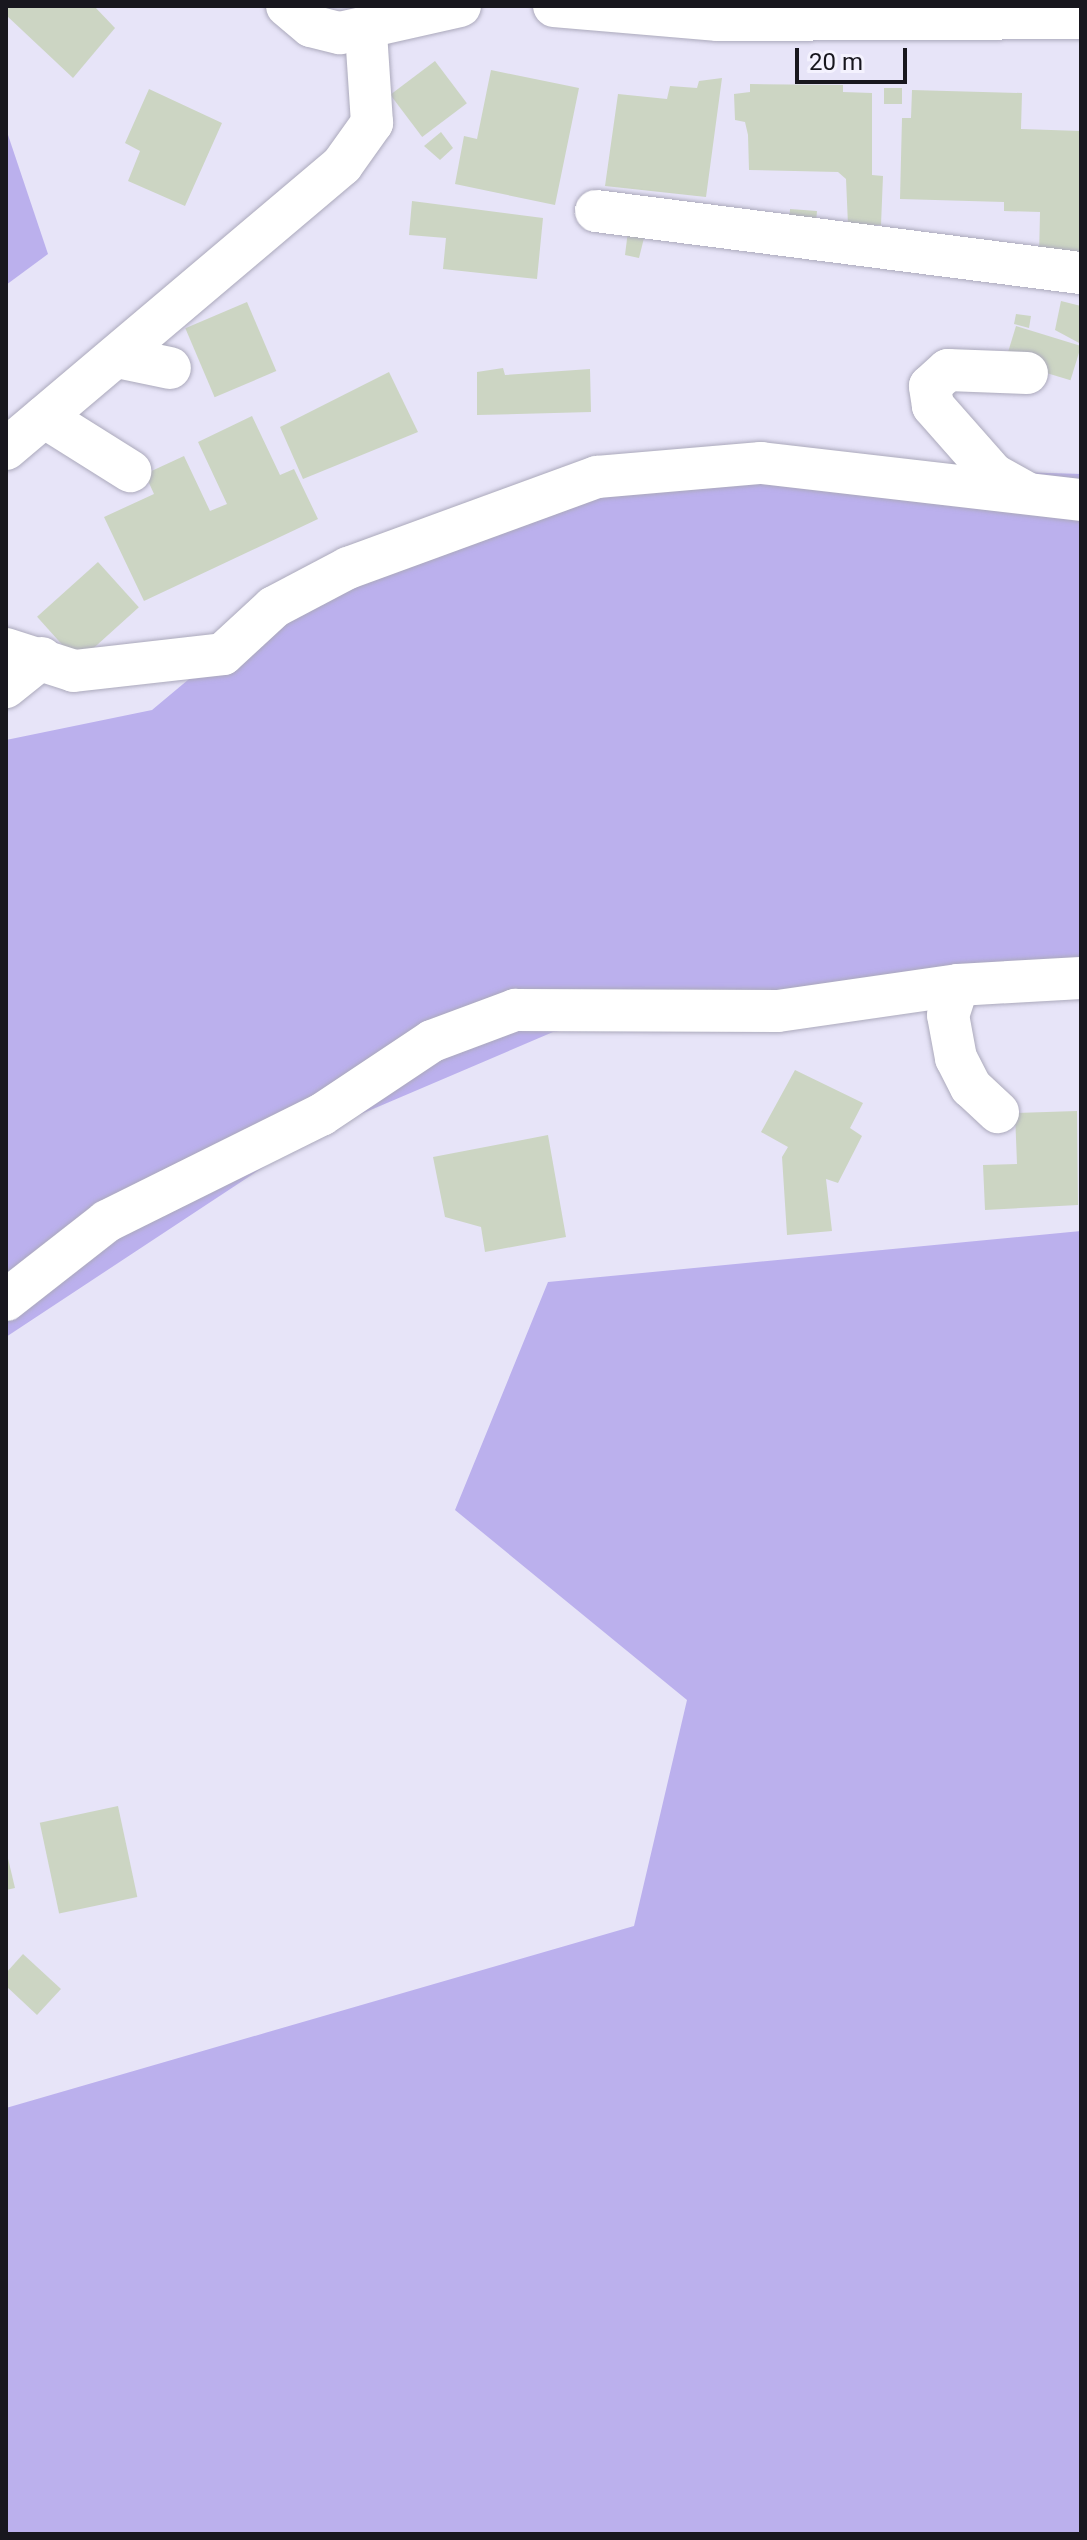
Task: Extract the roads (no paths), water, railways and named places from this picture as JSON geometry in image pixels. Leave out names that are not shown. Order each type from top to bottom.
[{"type":"street","points":[[287,6],[311,26],[375,23],[460,6]]},
{"type":"street","points":[[554,6],[660,18],[899,12],[1081,18]]},
{"type":"street","points":[[6,449],[342,165],[369,134],[375,23]]},
{"type":"street","points":[[596,211],[1081,273]]},
{"type":"street","points":[[117,357],[170,368]]},
{"type":"street","points":[[1027,373],[948,370],[930,386],[933,406],[993,474],[1068,502]]},
{"type":"street","points":[[44,417],[130,471]]},
{"type":"street","points":[[6,687],[24,653],[74,671],[223,654],[274,607],[348,568],[597,477],[761,463],[1068,502]]},
{"type":"street","points":[[6,1300],[107,1221],[321,1115],[432,1041],[515,1010],[778,1011],[958,985],[1081,978]]},
{"type":"street","points":[[958,985],[948,1015],[956,1058],[971,1087],[998,1112]]}]
